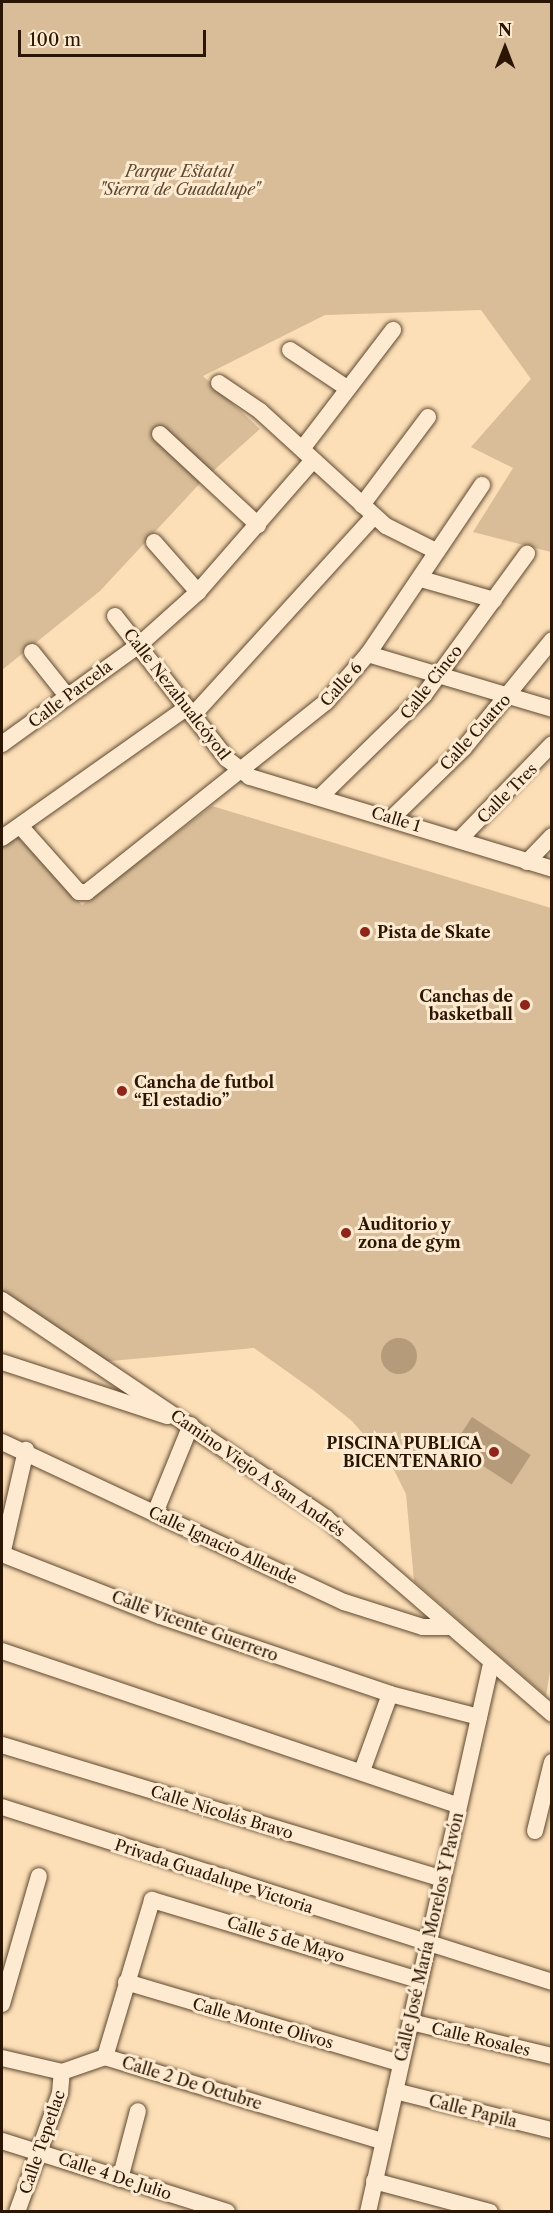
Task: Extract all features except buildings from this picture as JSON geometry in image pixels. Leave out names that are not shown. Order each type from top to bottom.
[{"type":"street","name":"Calle Parcela","points":[[2,744],[139,645],[198,592],[258,525],[307,454],[347,388],[393,330]]},
{"type":"street","points":[[290,350],[347,388]]},
{"type":"street","points":[[219,382],[307,454],[368,511],[400,537],[436,551]]},
{"type":"street","points":[[2,838],[21,828],[190,711],[368,511],[428,417]]},
{"type":"street","points":[[160,434],[258,525]]},
{"type":"street","name":"Calle 6","points":[[21,828],[83,894],[240,771],[295,731],[368,654],[421,579],[436,551],[482,485]]},
{"type":"street","points":[[154,542],[198,592]]},
{"type":"street","name":"Calle Cinco","points":[[320,797],[386,736],[438,675],[527,554]]},
{"type":"street","points":[[421,579],[494,600]]},
{"type":"street","name":"Calle Nezahualcóyotl","points":[[116,616],[240,771]]},
{"type":"street","name":"Calle Cuatro","points":[[392,818],[508,698],[552,640]]},
{"type":"street","points":[[32,652],[67,696]]},
{"type":"street","points":[[368,654],[508,698],[552,709]]},
{"type":"street","name":"Calle Tres","points":[[460,839],[552,744]]},
{"type":"street","name":"Calle 1","points":[[240,771],[552,869]]},
{"type":"street","points":[[527,862],[552,836]]},
{"type":"street","name":"Camino Viejo A San Andrés","points":[[2,1300],[326,1518],[491,1664],[552,1714]]},
{"type":"street","points":[[2,1362],[191,1425],[154,1513]]},
{"type":"street","name":"Calle Ignacio Allende","points":[[2,1442],[26,1450],[344,1602],[423,1627],[451,1627]]},
{"type":"street","points":[[2,1550],[26,1450]]},
{"type":"street","name":"Calle Vicente Guerrero","points":[[2,1550],[160,1616],[390,1694],[478,1717]]},
{"type":"street","points":[[2,1651],[458,1805]]},
{"type":"street","name":"Calle José María Morelos Y Pavón","points":[[368,2211],[491,1664]]},
{"type":"street","points":[[362,1772],[390,1694]]},
{"type":"street","name":"Calle Nicolás Bravo","points":[[2,1745],[442,1879]]},
{"type":"street","points":[[535,1831],[552,1762]]},
{"type":"street","name":"Privada Guadalupe Victoria","points":[[2,1808],[427,1945],[552,1982]]},
{"type":"street","points":[[2,2004],[39,1876]]},
{"type":"street","name":"Calle 5 de Mayo","points":[[126,1982],[152,1900],[419,1980]]},
{"type":"street","points":[[105,2057],[126,1982]]},
{"type":"street","name":"Calle Monte Olivos","points":[[126,1982],[400,2063]]},
{"type":"street","name":"Calle Rosales","points":[[411,2022],[552,2056]]},
{"type":"street","name":"Calle 2 De Octubre","points":[[62,2072],[105,2057],[382,2141]]},
{"type":"street","points":[[2,2058],[62,2072]]},
{"type":"street","name":"Calle Tepetlac","points":[[17,2211],[60,2093],[62,2072]]},
{"type":"street","name":"Calle Papila","points":[[395,2091],[552,2130]]},
{"type":"street","points":[[120,2179],[138,2111]]},
{"type":"street","name":"Calle 4 De Julio","points":[[2,2141],[227,2211]]},
{"type":"street","points":[[374,2181],[461,2207],[490,2211]]},
{"type":"green space","name":"Parque Estatal \"Sierra de Guadalupe\"","points":[[2,2],[551,2],[551,552],[473,532],[513,468],[471,447],[531,379],[481,310],[325,315],[203,376],[260,429],[203,480],[100,591],[2,670]]},
{"type":"green space","points":[[212,806],[551,908],[552,1659],[546,1696],[414,1581],[406,1494],[394,1470],[352,1421],[313,1390],[254,1348],[100,1362],[2,1297],[2,845],[17,836],[82,905]]},
{"type":"shaded area","points":[[399,1338],[412,1343],[417,1356],[412,1369],[399,1374],[386,1369],[381,1356],[386,1343]]},
{"type":"shaded area","name":"PISCINA PUBLICA BICENTENARIO","points":[[472,1417],[531,1455],[512,1484],[453,1446]]},
{"type":"place","name":"Pista de Skate","points":[[365,932]]},
{"type":"place","name":"Canchas de basketball","points":[[525,1005]]},
{"type":"place","name":"Cancha de futbol “El estadio”","points":[[122,1091]]},
{"type":"place","name":"Auditorio y zona de gym","points":[[346,1233]]},
{"type":"place","name":"PISCINA PUBLICA BICENTENARIO","points":[[494,1452]]}]
